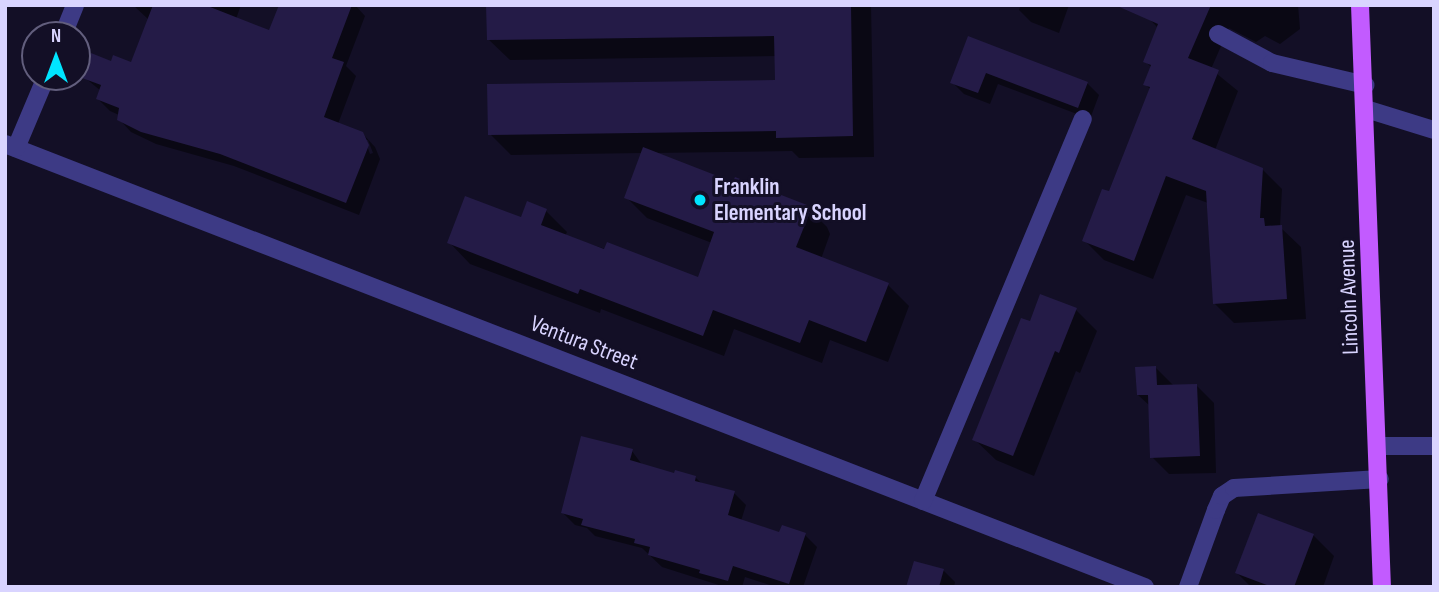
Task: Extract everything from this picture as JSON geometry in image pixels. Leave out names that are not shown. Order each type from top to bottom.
[{"type":"main road","name":"Lincoln Avenue","points":[[1360,5],[1379,446],[1382,587]]},
{"type":"street","points":[[1218,34],[1272,63],[1365,85]]},
{"type":"street","points":[[11,146],[39,91]]},
{"type":"street","points":[[1366,109],[1434,130]]},
{"type":"street","points":[[923,501],[1083,119]]},
{"type":"street","name":"Ventura Street","points":[[11,146],[1145,587]]},
{"type":"street","points":[[1379,446],[1434,446]]},
{"type":"street","points":[[1188,587],[1222,496],[1234,488],[1380,479]]},
{"type":"building","points":[[153,5],[205,5],[269,30],[279,5],[352,5],[332,58],[344,62],[324,117],[363,132],[369,145],[346,203],[220,154],[141,132],[117,120],[119,108],[96,99],[101,85],[91,81],[91,53],[111,61],[113,55],[131,62]]},
{"type":"building","points":[[486,5],[851,5],[853,136],[776,138],[776,131],[488,135],[487,84],[775,80],[774,36],[487,40]]},
{"type":"building","points":[[1115,5],[1211,5],[1188,58],[1219,70],[1192,139],[1263,168],[1260,218],[1264,218],[1265,226],[1282,225],[1287,299],[1213,304],[1206,191],[1166,176],[1134,261],[1082,241],[1102,189],[1109,191],[1150,87],[1143,85],[1151,65],[1143,62],[1158,24]]},
{"type":"building","points":[[968,36],[1088,82],[1078,108],[986,73],[978,93],[950,83]]},
{"type":"building","points":[[643,147],[733,182],[735,177],[807,205],[805,210],[810,212],[796,247],[889,283],[866,342],[809,320],[800,343],[713,310],[703,336],[580,289],[578,294],[447,243],[465,196],[521,217],[527,201],[547,209],[541,225],[604,249],[607,242],[698,277],[714,232],[624,198]]},
{"type":"building","points":[[1040,294],[1077,308],[1059,353],[1055,351],[1013,456],[972,440],[1021,318],[1030,321]]},
{"type":"building","points":[[1156,366],[1157,385],[1197,384],[1200,456],[1150,458],[1148,395],[1137,395],[1135,367]]},
{"type":"building","points":[[581,436],[633,449],[630,460],[674,473],[675,470],[696,476],[695,481],[735,491],[728,515],[779,532],[782,525],[806,533],[789,584],[733,566],[728,581],[699,573],[700,570],[648,555],[650,547],[634,543],[635,539],[581,525],[583,519],[561,513]]},
{"type":"building","points":[[1258,513],[1314,534],[1294,587],[1272,587],[1235,573]]},
{"type":"building","points":[[914,561],[944,569],[939,587],[906,587]]},
{"type":"place","name":"Franklin Elementary School","points":[[700,200]]}]
